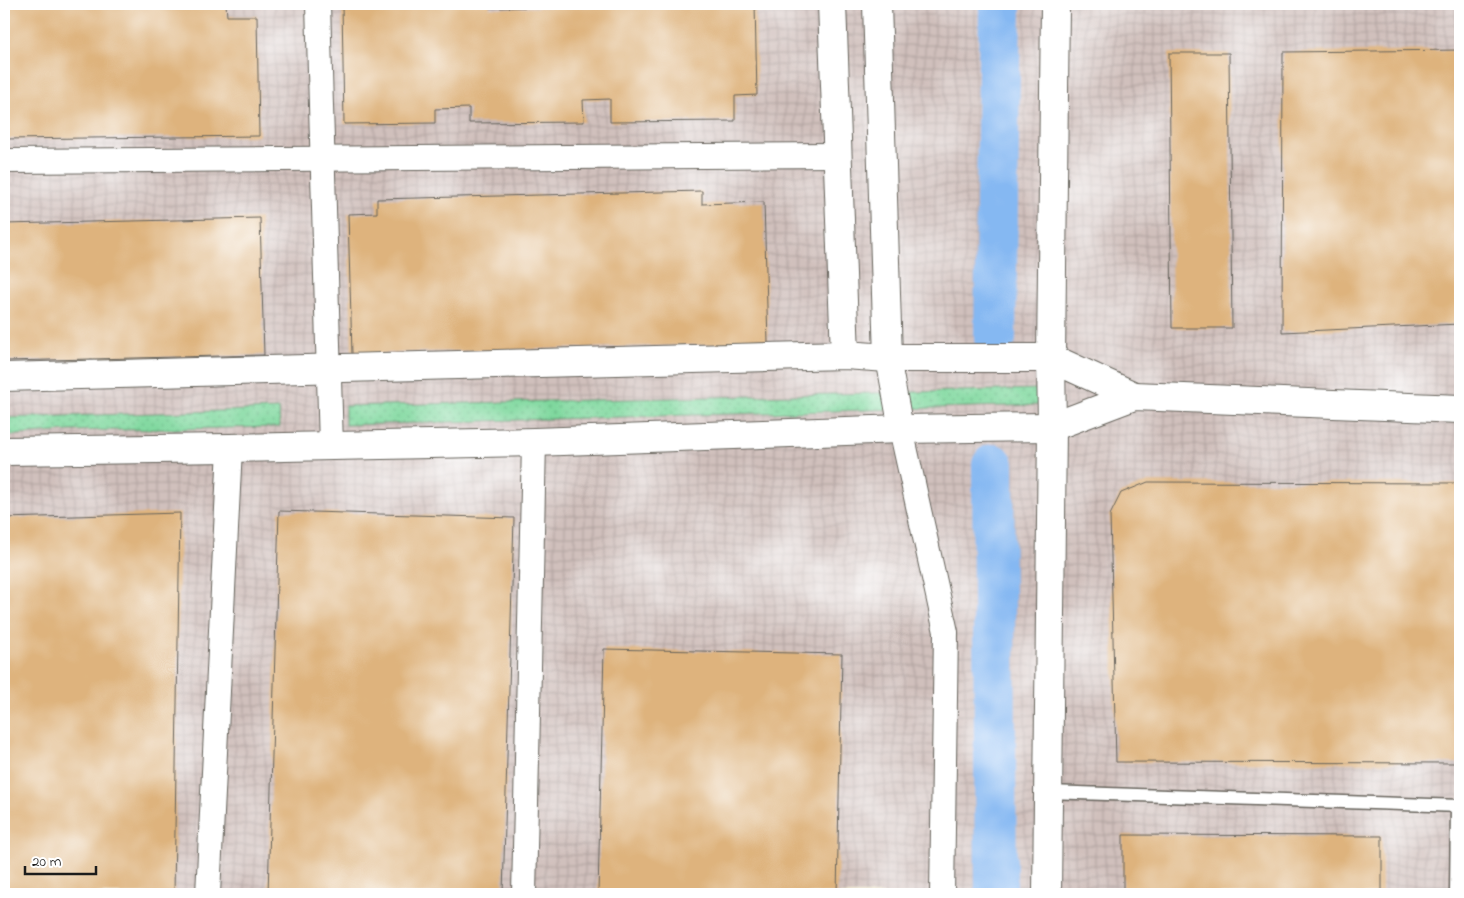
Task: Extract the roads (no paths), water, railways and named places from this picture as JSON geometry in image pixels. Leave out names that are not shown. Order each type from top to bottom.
[{"type":"main road","points":[[832,4],[845,355]]},
{"type":"main road","points":[[877,4],[888,358]]},
{"type":"main road","points":[[1047,894],[1055,4]]},
{"type":"main road","points":[[4,377],[845,355],[888,358],[1051,358],[1134,396],[1460,409]]},
{"type":"main road","points":[[4,451],[534,442],[901,429],[1052,427],[1134,396]]},
{"type":"street","points":[[318,4],[331,446]]},
{"type":"street","points":[[4,161],[838,155]]},
{"type":"street","points":[[888,358],[901,429],[946,632],[942,894]]},
{"type":"street","points":[[524,894],[534,442]]},
{"type":"street","points":[[208,894],[230,448]]},
{"type":"lane","points":[[1048,792],[1459,806],[1456,894]]},
{"type":"waterway","points":[[995,338],[1000,4]]},
{"type":"waterway","points":[[993,465],[996,894]]}]
